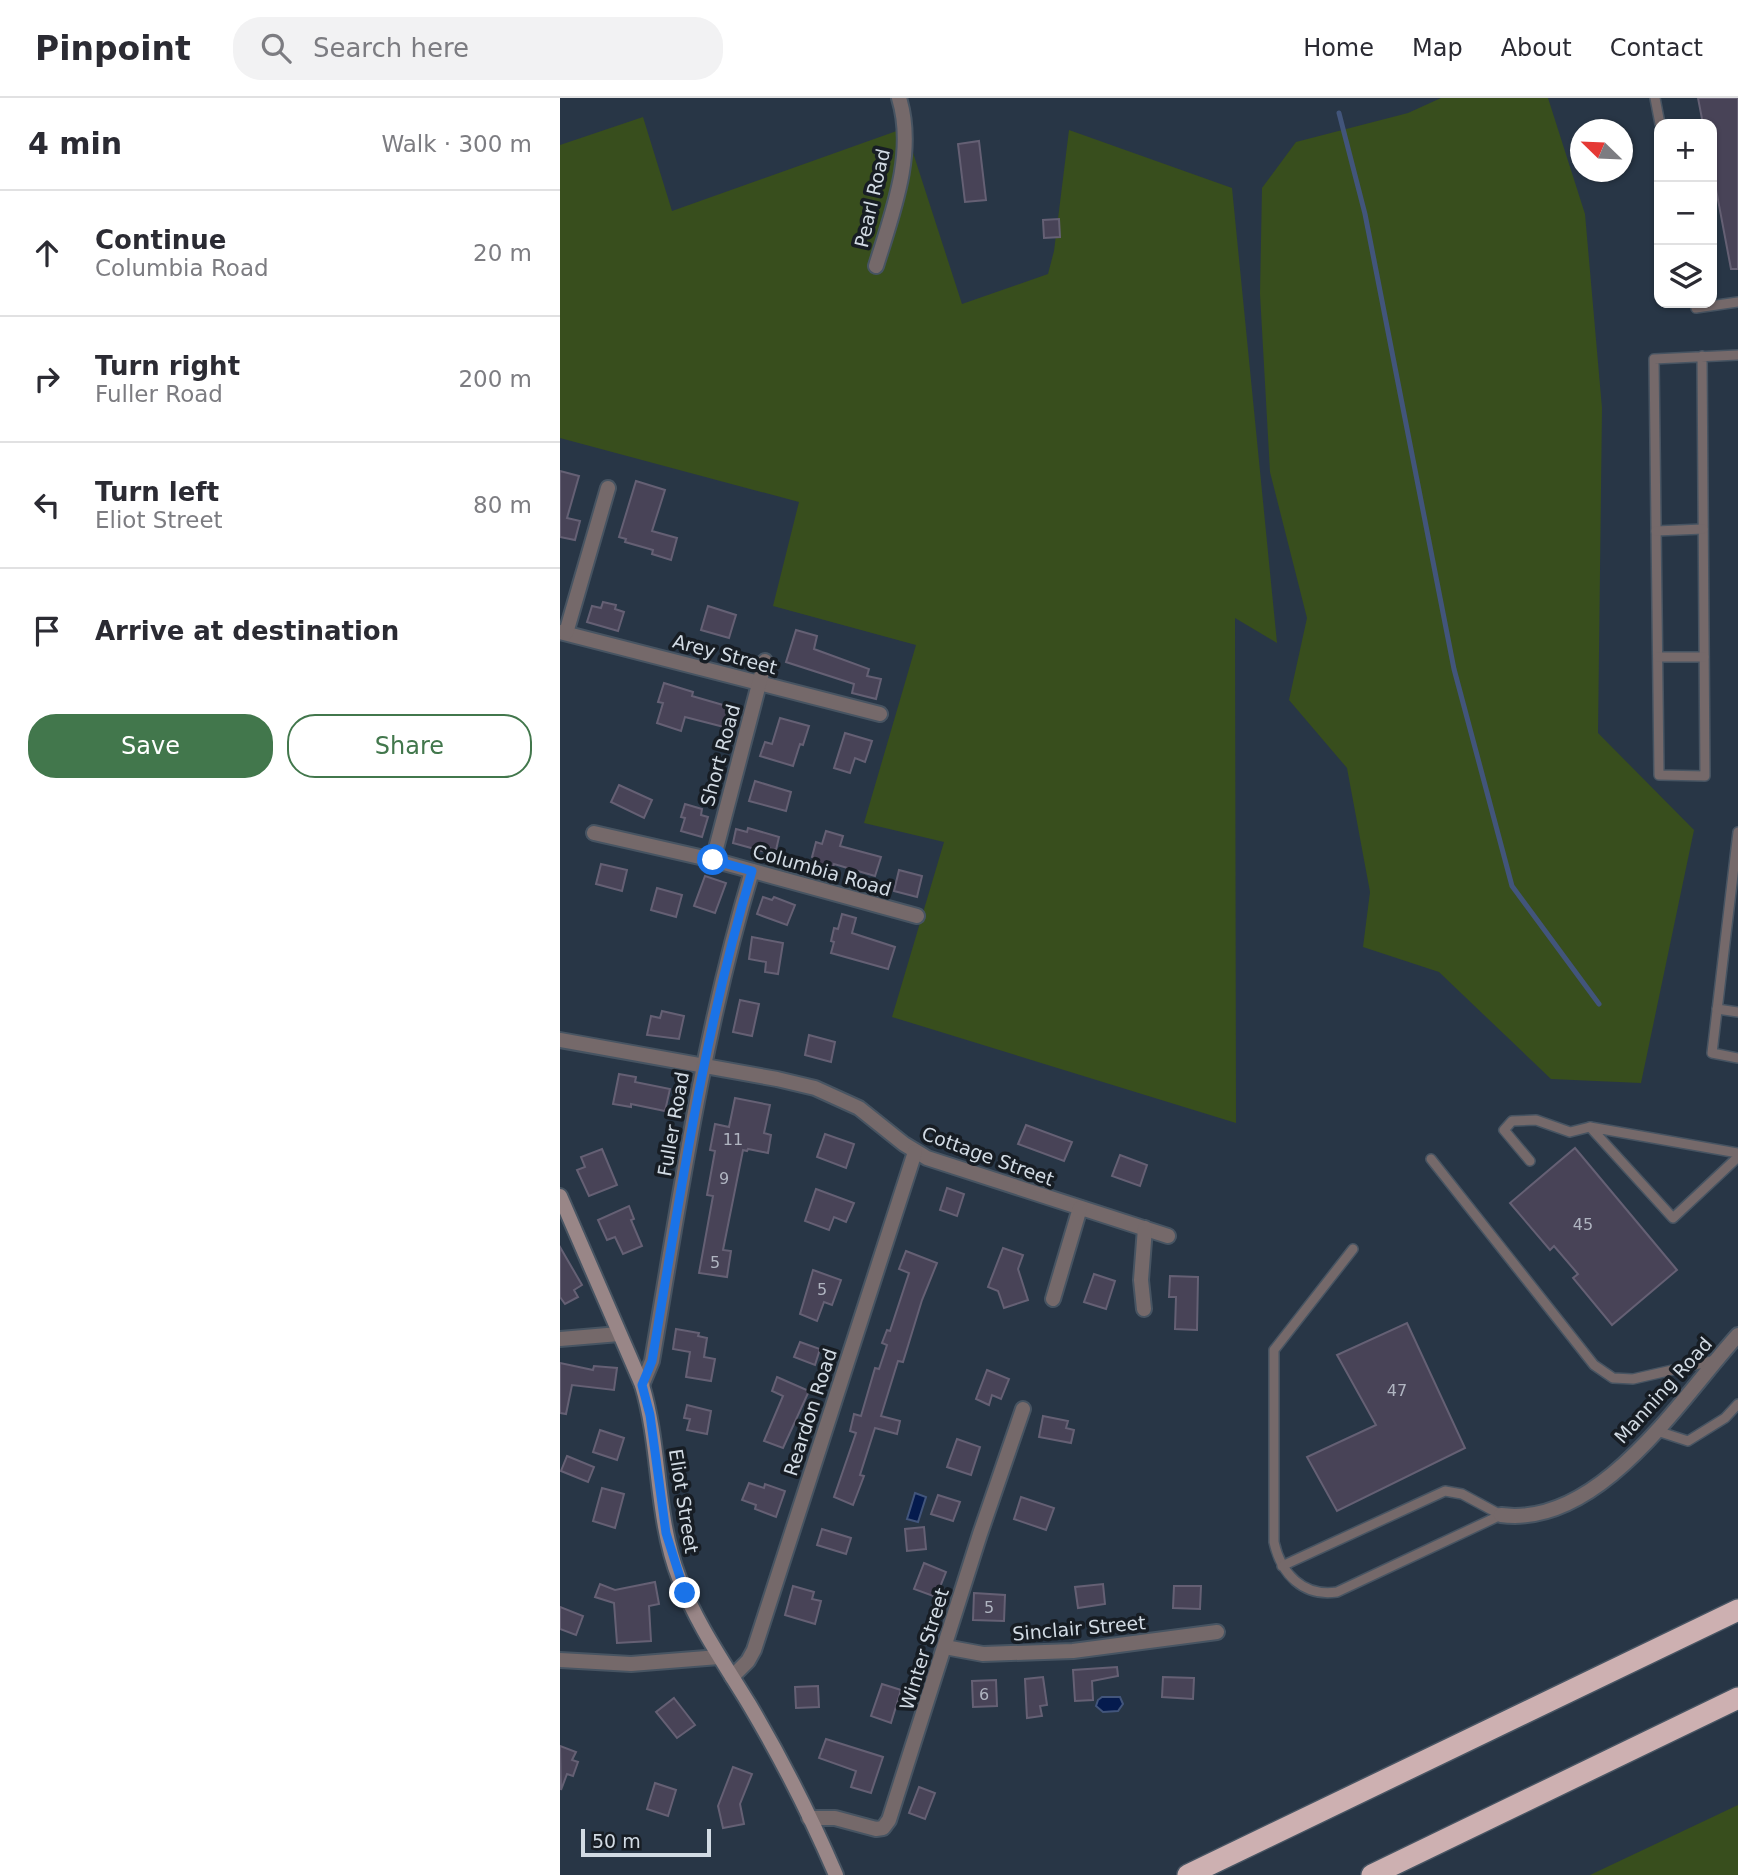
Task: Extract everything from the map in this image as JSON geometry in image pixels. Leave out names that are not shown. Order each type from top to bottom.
[{"type":"highway","points":[[1188,1875],[1738,1610]]},
{"type":"highway","points":[[1372,1875],[1738,1698]]},
{"type":"street","name":"Pearl Road","points":[[876,266],[893,210],[902,166],[905,128],[898,98]]},
{"type":"street","points":[[563,633],[608,488]]},
{"type":"street","name":"Arey Street","points":[[563,633],[880,714]]},
{"type":"street","name":"Short Road","points":[[713,860],[765,661]]},
{"type":"street","name":"Columbia Road","points":[[594,834],[713,860],[917,916]]},
{"type":"street","name":"Fuller Road","points":[[642,1385],[652,1361],[703,1067],[732,940],[752,871]]},
{"type":"street","name":"Cottage Street","points":[[560,1040],[777,1079],[830,1093],[859,1108],[915,1152],[1080,1209],[1168,1236]]},
{"type":"street","name":"Reardon Road","points":[[732,1677],[748,1661],[754,1650],[915,1152]]},
{"type":"street","name":"Eliot Street","points":[[560,1196],[642,1385],[650,1415],[666,1533],[689,1602],[764,1731],[836,1875]]},
{"type":"street","points":[[1053,1298],[1080,1209]]},
{"type":"street","points":[[1144,1309],[1141,1280],[1145,1228]]},
{"type":"street","points":[[560,1339],[619,1334]]},
{"type":"street","name":"Manning Road","points":[[1502,1515],[1531,1516],[1582,1496],[1606,1478],[1657,1431],[1738,1335]]},
{"type":"street","name":"Winter Street","points":[[809,1818],[835,1818],[868,1828],[883,1828],[892,1813],[980,1534],[1023,1409]]},
{"type":"street","name":"Sinclair Street","points":[[945,1647],[983,1654],[1052,1652],[1217,1632]]},
{"type":"street","points":[[560,1660],[631,1664],[719,1657]]},
{"type":"lane","points":[[1655,98],[1659,119]]},
{"type":"lane","points":[[1717,305],[1738,302]]},
{"type":"lane","points":[[1702,356],[1705,776],[1660,775],[1654,359],[1702,356],[1738,355]]},
{"type":"lane","points":[[1656,531],[1703,529]]},
{"type":"lane","points":[[1658,657],[1704,657]]},
{"type":"lane","points":[[1738,832],[1712,1053],[1738,1059]]},
{"type":"lane","points":[[1717,1009],[1738,1012]]},
{"type":"lane","points":[[1530,1161],[1504,1130],[1512,1121],[1535,1120],[1570,1132],[1590,1127],[1738,1155]]},
{"type":"lane","points":[[1590,1127],[1673,1218],[1738,1155]]},
{"type":"lane","points":[[1431,1159],[1594,1365],[1613,1378],[1633,1379],[1716,1360]]},
{"type":"lane","points":[[1353,1249],[1274,1350],[1274,1542],[1282,1566],[1298,1584],[1312,1591],[1338,1592],[1502,1515]]},
{"type":"lane","points":[[1657,1431],[1688,1441],[1725,1418],[1738,1404]]},
{"type":"lane","points":[[1282,1566],[1437,1493],[1454,1491],[1502,1515]]},
{"type":"green space","points":[[1441,98],[1548,98],[1570,167],[1570,182],[1575,182],[1585,214],[1602,408],[1598,733],[1694,830],[1641,1083],[1551,1079],[1439,972],[1363,947],[1370,892],[1347,768],[1289,700],[1307,618],[1270,472],[1260,294],[1262,188],[1296,142],[1408,113]]},
{"type":"green space","points":[[643,117],[672,211],[905,128],[962,304],[1048,274],[1054,251],[1069,130],[1232,188],[1277,643],[1235,618],[1236,1123],[892,1017],[944,842],[864,823],[916,645],[773,606],[799,502],[560,438],[560,145]]},
{"type":"green space","points":[[1738,1805],[1738,1875],[1590,1875]]},
{"type":"water","points":[[915,1493],[926,1497],[918,1522],[907,1519]]},
{"type":"water","points":[[1102,1697],[1120,1697],[1123,1704],[1118,1711],[1103,1712],[1096,1706]]},
{"type":"building","points":[[1698,98],[1738,98],[1738,269],[1731,269],[1717,195],[1717,119],[1702,119]]},
{"type":"building","points":[[979,141],[986,200],[965,202],[958,144]]},
{"type":"building","points":[[1059,219],[1060,237],[1044,238],[1043,220]]},
{"type":"building","points":[[560,471],[579,476],[567,518],[580,521],[575,540],[560,537]]},
{"type":"building","points":[[636,481],[665,490],[652,531],[677,538],[671,560],[652,554],[653,550],[625,542],[626,539],[619,537]]},
{"type":"building","points":[[603,602],[616,605],[615,609],[624,612],[618,631],[587,622],[592,606],[601,608]]},
{"type":"building","points":[[708,606],[736,615],[729,638],[701,630]]},
{"type":"building","points":[[796,630],[817,636],[814,649],[869,669],[867,676],[881,679],[876,699],[852,693],[854,684],[786,662]]},
{"type":"building","points":[[664,683],[693,692],[692,696],[730,707],[724,727],[685,717],[681,731],[657,723],[663,703],[658,702]]},
{"type":"building","points":[[780,718],[809,726],[793,766],[760,756],[765,742],[772,744]]},
{"type":"building","points":[[845,733],[872,741],[865,762],[855,758],[850,773],[834,768]]},
{"type":"building","points":[[755,781],[791,792],[786,811],[749,801]]},
{"type":"building","points":[[619,785],[652,800],[644,818],[611,802]]},
{"type":"building","points":[[685,804],[702,809],[701,815],[708,817],[702,837],[681,831]]},
{"type":"building","points":[[748,828],[779,837],[776,850],[763,847],[762,851],[733,843],[736,829],[747,832]]},
{"type":"building","points":[[826,831],[843,836],[840,846],[881,857],[875,876],[834,864],[831,874],[813,868],[816,859],[812,857],[816,842],[822,844]]},
{"type":"building","points":[[601,864],[627,870],[622,891],[596,884]]},
{"type":"building","points":[[899,870],[922,876],[917,897],[894,891]]},
{"type":"building","points":[[705,876],[726,883],[715,913],[694,906]]},
{"type":"building","points":[[657,888],[682,895],[676,917],[651,910]]},
{"type":"building","points":[[763,897],[772,900],[774,897],[795,905],[787,925],[757,914]]},
{"type":"building","points":[[842,914],[856,918],[852,933],[895,947],[888,969],[831,953],[834,928],[838,929]]},
{"type":"building","points":[[752,937],[783,943],[778,974],[765,972],[766,962],[749,959]]},
{"type":"building","points":[[740,1000],[759,1004],[752,1036],[733,1032]]},
{"type":"building","points":[[662,1011],[684,1016],[679,1039],[647,1035],[651,1016],[660,1018]]},
{"type":"building","points":[[809,1035],[835,1042],[831,1062],[805,1055]]},
{"type":"building","points":[[619,1074],[636,1077],[635,1082],[670,1089],[665,1111],[631,1104],[631,1107],[613,1104]]},
{"type":"building","points":[[735,1098],[770,1105],[764,1133],[771,1135],[768,1153],[743,1150],[723,1250],[731,1251],[727,1277],[699,1273],[713,1196],[707,1195],[715,1151],[710,1150],[715,1124],[729,1127]]},
{"type":"building","points":[[1026,1125],[1072,1142],[1064,1161],[1018,1144]]},
{"type":"building","points":[[825,1134],[854,1144],[846,1168],[817,1157]]},
{"type":"building","points":[[1575,1148],[1677,1270],[1612,1325],[1573,1278],[1578,1274],[1554,1246],[1550,1250],[1510,1203]]},
{"type":"building","points":[[602,1149],[617,1185],[589,1196],[577,1170],[585,1167],[581,1157]]},
{"type":"building","points":[[1120,1155],[1147,1165],[1140,1186],[1112,1176]]},
{"type":"building","points":[[947,1188],[964,1194],[957,1216],[940,1210]]},
{"type":"building","points":[[816,1189],[854,1203],[846,1222],[834,1217],[829,1230],[805,1221]]},
{"type":"building","points":[[629,1206],[634,1219],[631,1220],[642,1246],[623,1254],[615,1237],[607,1240],[598,1220]]},
{"type":"building","points":[[560,1247],[582,1285],[574,1290],[578,1297],[565,1304],[560,1297]]},
{"type":"building","points":[[1003,1248],[1023,1255],[1018,1269],[1028,1300],[1004,1308],[998,1291],[988,1287]]},
{"type":"building","points":[[906,1251],[937,1263],[922,1300],[903,1362],[898,1361],[881,1416],[900,1421],[897,1434],[875,1428],[860,1475],[864,1476],[853,1505],[834,1497],[856,1433],[850,1431],[854,1414],[861,1416],[875,1368],[879,1369],[887,1345],[882,1343],[887,1330],[890,1331],[909,1273],[899,1269]]},
{"type":"building","points":[[813,1270],[841,1280],[832,1305],[824,1302],[817,1321],[800,1314]]},
{"type":"building","points":[[1094,1274],[1115,1281],[1106,1309],[1084,1302]]},
{"type":"building","points":[[1170,1276],[1198,1277],[1197,1330],[1175,1329],[1176,1297],[1169,1297]]},
{"type":"building","points":[[1407,1323],[1465,1448],[1337,1511],[1307,1457],[1376,1425],[1337,1355]]},
{"type":"building","points":[[676,1329],[699,1333],[698,1336],[707,1338],[704,1357],[715,1359],[711,1381],[686,1377],[690,1352],[673,1349]]},
{"type":"building","points":[[800,1342],[820,1349],[815,1365],[794,1357]]},
{"type":"building","points":[[560,1363],[593,1370],[594,1366],[617,1368],[614,1390],[572,1385],[566,1414],[560,1413]]},
{"type":"building","points":[[987,1370],[1009,1379],[1001,1399],[992,1395],[989,1405],[976,1399]]},
{"type":"building","points":[[777,1377],[809,1391],[783,1448],[764,1441],[783,1396],[772,1391]]},
{"type":"building","points":[[687,1405],[711,1411],[707,1434],[687,1430],[690,1419],[684,1418]]},
{"type":"building","points":[[1043,1416],[1068,1421],[1066,1428],[1074,1430],[1071,1443],[1039,1437]]},
{"type":"building","points":[[600,1430],[624,1438],[617,1460],[593,1452]]},
{"type":"building","points":[[957,1439],[980,1447],[971,1475],[947,1467]]},
{"type":"building","points":[[567,1456],[594,1467],[588,1482],[561,1471]]},
{"type":"building","points":[[749,1483],[764,1488],[765,1484],[785,1491],[776,1517],[755,1509],[756,1505],[742,1500]]},
{"type":"building","points":[[602,1488],[624,1494],[615,1528],[593,1521]]},
{"type":"building","points":[[938,1495],[960,1502],[953,1521],[931,1514]]},
{"type":"building","points":[[1021,1497],[1054,1508],[1046,1530],[1014,1519]]},
{"type":"building","points":[[924,1527],[926,1549],[907,1551],[905,1529]]},
{"type":"building","points":[[822,1529],[851,1538],[846,1554],[817,1545]]},
{"type":"building","points":[[924,1563],[946,1572],[936,1597],[914,1589]]},
{"type":"building","points":[[655,1582],[659,1604],[649,1606],[651,1641],[617,1643],[614,1603],[595,1597],[600,1584],[615,1590]]},
{"type":"building","points":[[1103,1584],[1105,1604],[1078,1608],[1075,1587]]},
{"type":"building","points":[[793,1586],[814,1592],[812,1599],[821,1601],[815,1624],[785,1615]]},
{"type":"building","points":[[1174,1586],[1201,1586],[1200,1609],[1173,1608]]},
{"type":"building","points":[[974,1593],[1005,1595],[1004,1621],[973,1620]]},
{"type":"building","points":[[560,1607],[583,1616],[576,1635],[560,1629]]},
{"type":"building","points":[[1117,1667],[1118,1676],[1092,1681],[1093,1700],[1075,1701],[1073,1670]]},
{"type":"building","points":[[1043,1677],[1047,1705],[1040,1706],[1042,1716],[1027,1718],[1025,1679]]},
{"type":"building","points":[[1163,1677],[1194,1678],[1193,1699],[1162,1697]]},
{"type":"building","points":[[996,1680],[997,1706],[973,1707],[972,1681]]},
{"type":"building","points":[[882,1684],[901,1690],[891,1723],[871,1716]]},
{"type":"building","points":[[818,1686],[819,1707],[796,1708],[795,1687]]},
{"type":"building","points":[[674,1698],[695,1725],[677,1738],[656,1712]]},
{"type":"building","points":[[826,1739],[883,1757],[871,1793],[851,1787],[856,1771],[819,1758]]},
{"type":"building","points":[[560,1746],[576,1752],[572,1760],[578,1762],[573,1776],[567,1774],[561,1790]]},
{"type":"building","points":[[733,1767],[752,1774],[740,1804],[744,1824],[723,1828],[718,1806]]},
{"type":"building","points":[[655,1783],[676,1790],[668,1816],[647,1809]]},
{"type":"building","points":[[919,1787],[935,1793],[925,1819],[909,1813]]},
{"type":"waterway","points":[[1339,113],[1365,214],[1454,669],[1512,886],[1599,1004]]},
{"type":"route","points":[[685,1593],[677,1575],[666,1533],[650,1415],[642,1385],[652,1361],[708,1039],[752,871],[713,860]]}]
